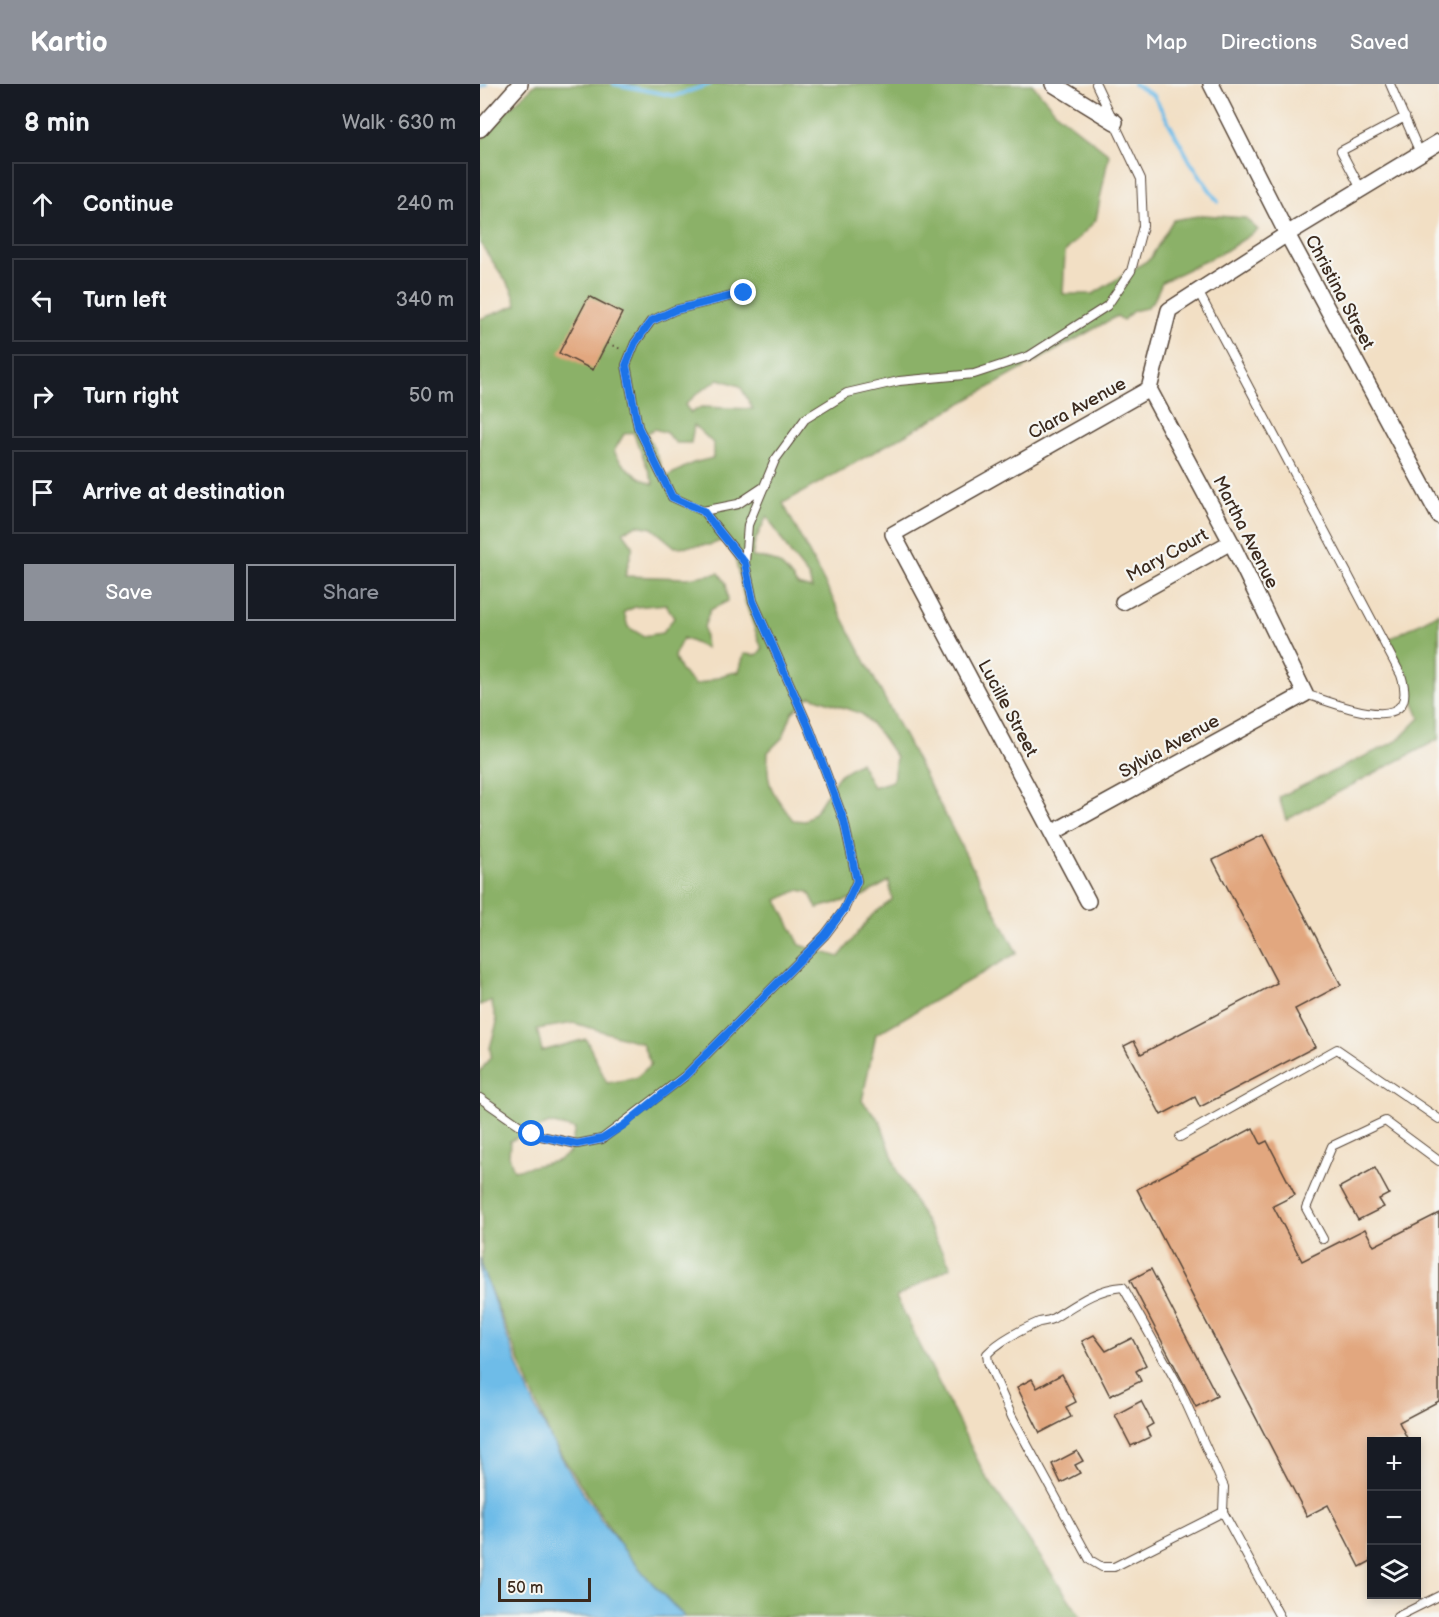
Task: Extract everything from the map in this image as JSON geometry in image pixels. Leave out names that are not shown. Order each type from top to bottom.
[{"type":"street","points":[[480,129],[520,84]]},
{"type":"street","points":[[1053,84],[1115,122]]},
{"type":"street","name":"Christina Street","points":[[1211,84],[1287,234],[1439,516]]},
{"type":"street","name":"Clara Avenue","points":[[893,534],[1149,389],[1169,310],[1287,234],[1439,142]]},
{"type":"street","name":"Martha Avenue","points":[[1149,389],[1231,542],[1305,694]]},
{"type":"street","name":"Lucille Street","points":[[893,534],[1088,901]]},
{"type":"street","name":"Mary Court","points":[[1123,602],[1231,542]]},
{"type":"street","name":"Sylvia Avenue","points":[[1052,833],[1305,694]]},
{"type":"lane","points":[[480,1098],[532,1134],[577,1144],[602,1139],[685,1076],[825,935],[844,909],[857,881],[844,821],[810,730],[753,601],[745,563],[748,525],[775,460],[805,419],[847,393],[899,381],[974,374],[1029,356],[1107,306],[1131,271],[1143,226],[1141,179],[1096,84]]},
{"type":"lane","points":[[1390,84],[1420,153]]},
{"type":"lane","points":[[1361,189],[1341,152],[1405,117]]},
{"type":"lane","points":[[1198,291],[1406,689],[1403,700],[1393,712],[1375,716],[1305,694]]},
{"type":"lane","points":[[744,293],[675,310],[651,321],[626,365],[638,427],[672,497],[703,511],[745,563]]},
{"type":"lane","points":[[703,511],[738,504],[765,486]]},
{"type":"lane","points":[[1180,1137],[1337,1049],[1439,1119]]},
{"type":"lane","points":[[1323,1239],[1306,1208],[1332,1146],[1385,1121],[1439,1161]]},
{"type":"lane","points":[[1223,1512],[1114,1567],[1102,1568],[1090,1560],[1012,1417],[988,1362],[987,1354],[996,1345],[1040,1322],[1051,1319],[1070,1306],[1106,1288],[1123,1287],[1177,1383],[1224,1487],[1223,1512],[1280,1617]]},
{"type":"lane","points":[[1397,1617],[1439,1596]]},
{"type":"path","points":[[607,343],[631,353]]},
{"type":"green space","points":[[536,84],[1032,84],[1058,114],[1109,154],[1096,220],[1065,252],[1063,294],[1093,294],[1150,259],[1173,220],[1204,215],[1245,218],[1258,230],[1227,250],[1162,282],[1154,300],[1146,308],[1133,311],[1123,320],[1117,316],[783,503],[1017,953],[876,1034],[862,1101],[880,1121],[898,1172],[951,1267],[896,1297],[985,1475],[1081,1617],[685,1617],[656,1589],[624,1550],[552,1441],[482,1269],[480,1072],[491,1056],[490,1048],[497,1022],[491,1001],[480,1005],[480,319],[517,305],[512,290],[480,243],[480,141],[503,114]],"holes":[[[719,379],[740,386],[753,409],[701,407],[691,413],[685,405]],[[694,425],[713,443],[713,458],[693,463],[666,477],[647,433],[654,429],[665,432],[676,443],[691,443]],[[633,432],[654,484],[630,471],[614,451],[624,434]],[[767,516],[790,553],[809,577],[812,589],[797,585],[779,564],[767,559],[752,557],[755,541]],[[637,525],[652,528],[675,547],[709,545],[724,540],[735,558],[745,602],[762,649],[757,655],[744,654],[739,672],[695,685],[681,671],[674,656],[683,638],[706,648],[704,627],[710,610],[728,601],[726,583],[719,573],[687,578],[625,576],[633,546],[623,532]],[[666,604],[674,618],[662,633],[643,636],[628,627],[624,612],[635,607]],[[810,696],[862,714],[896,757],[893,781],[873,787],[860,762],[839,775],[816,811],[805,821],[793,820],[775,796],[768,774],[768,752],[783,737],[792,713]],[[889,881],[892,900],[872,915],[839,957],[800,945],[777,900],[799,890],[809,892],[817,908],[863,896]],[[574,1023],[642,1043],[651,1064],[636,1078],[607,1083],[586,1039],[542,1051],[537,1029]],[[549,1123],[575,1129],[569,1153],[557,1161],[514,1170],[509,1156],[510,1141]]]},
{"type":"green space","points":[[1439,613],[1439,739],[1286,820],[1279,797],[1397,741],[1420,718],[1389,639]]},
{"type":"water","points":[[480,1258],[515,1357],[553,1443],[596,1513],[647,1578],[685,1617],[480,1617]]},
{"type":"building","points":[[589,296],[622,313],[593,370],[559,353]]},
{"type":"building","points":[[1263,835],[1341,985],[1295,1009],[1315,1047],[1200,1107],[1195,1097],[1161,1115],[1124,1046],[1134,1041],[1141,1054],[1277,983],[1213,860]]},
{"type":"building","points":[[1253,1128],[1261,1144],[1267,1141],[1295,1195],[1273,1206],[1302,1261],[1365,1229],[1374,1246],[1439,1213],[1439,1401],[1399,1422],[1406,1437],[1367,1437],[1367,1563],[1360,1567],[1328,1505],[1307,1516],[1137,1189]]},
{"type":"building","points":[[1375,1168],[1389,1194],[1379,1199],[1384,1207],[1358,1220],[1340,1187]]},
{"type":"building","points":[[1151,1269],[1217,1396],[1196,1407],[1130,1280]]},
{"type":"building","points":[[1094,1335],[1106,1351],[1132,1338],[1146,1365],[1136,1371],[1141,1381],[1110,1396],[1082,1341]]},
{"type":"building","points":[[1062,1374],[1076,1402],[1066,1407],[1071,1417],[1040,1433],[1017,1387],[1032,1379],[1037,1388]]},
{"type":"building","points":[[1141,1401],[1153,1424],[1146,1428],[1150,1437],[1131,1446],[1115,1415]]},
{"type":"building","points":[[1077,1451],[1083,1461],[1075,1465],[1080,1473],[1061,1483],[1052,1464]]},
{"type":"waterway","points":[[480,87],[486,84]]},
{"type":"waterway","points":[[614,84],[675,96],[710,84]]},
{"type":"waterway","points":[[1134,84],[1154,96],[1190,161],[1218,202]]},
{"type":"route","points":[[532,1134],[577,1144],[602,1139],[624,1125],[685,1076],[825,935],[844,909],[857,881],[844,821],[810,730],[753,601],[745,563],[703,511],[672,497],[638,427],[630,392],[626,365],[635,343],[651,321],[675,310],[744,293]]}]
